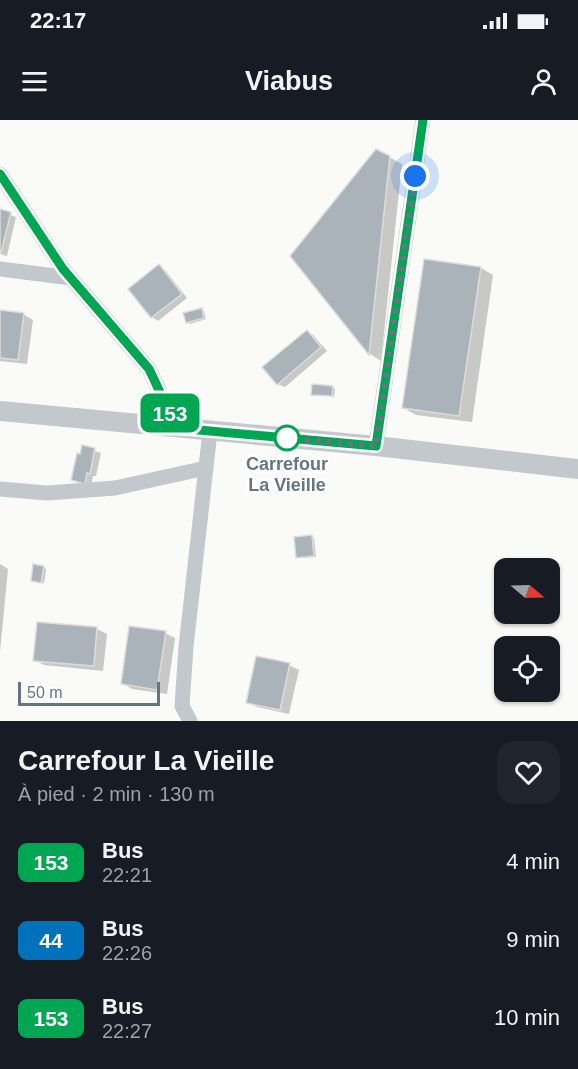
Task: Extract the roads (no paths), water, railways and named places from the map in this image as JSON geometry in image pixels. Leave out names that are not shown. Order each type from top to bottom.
[{"type":"street","points":[[376,446],[423,120]]},
{"type":"street","points":[[0,174],[71,278],[149,369],[177,428]]},
{"type":"street","points":[[0,269],[71,278]]},
{"type":"street","points":[[0,411],[376,446],[578,469]]},
{"type":"street","points":[[190,721],[182,706],[186,647],[210,431]]},
{"type":"street","points":[[0,489],[47,493],[115,488],[207,468]]},
{"type":"place","name":"Carrefour La Vieille","points":[[287,438]]}]
